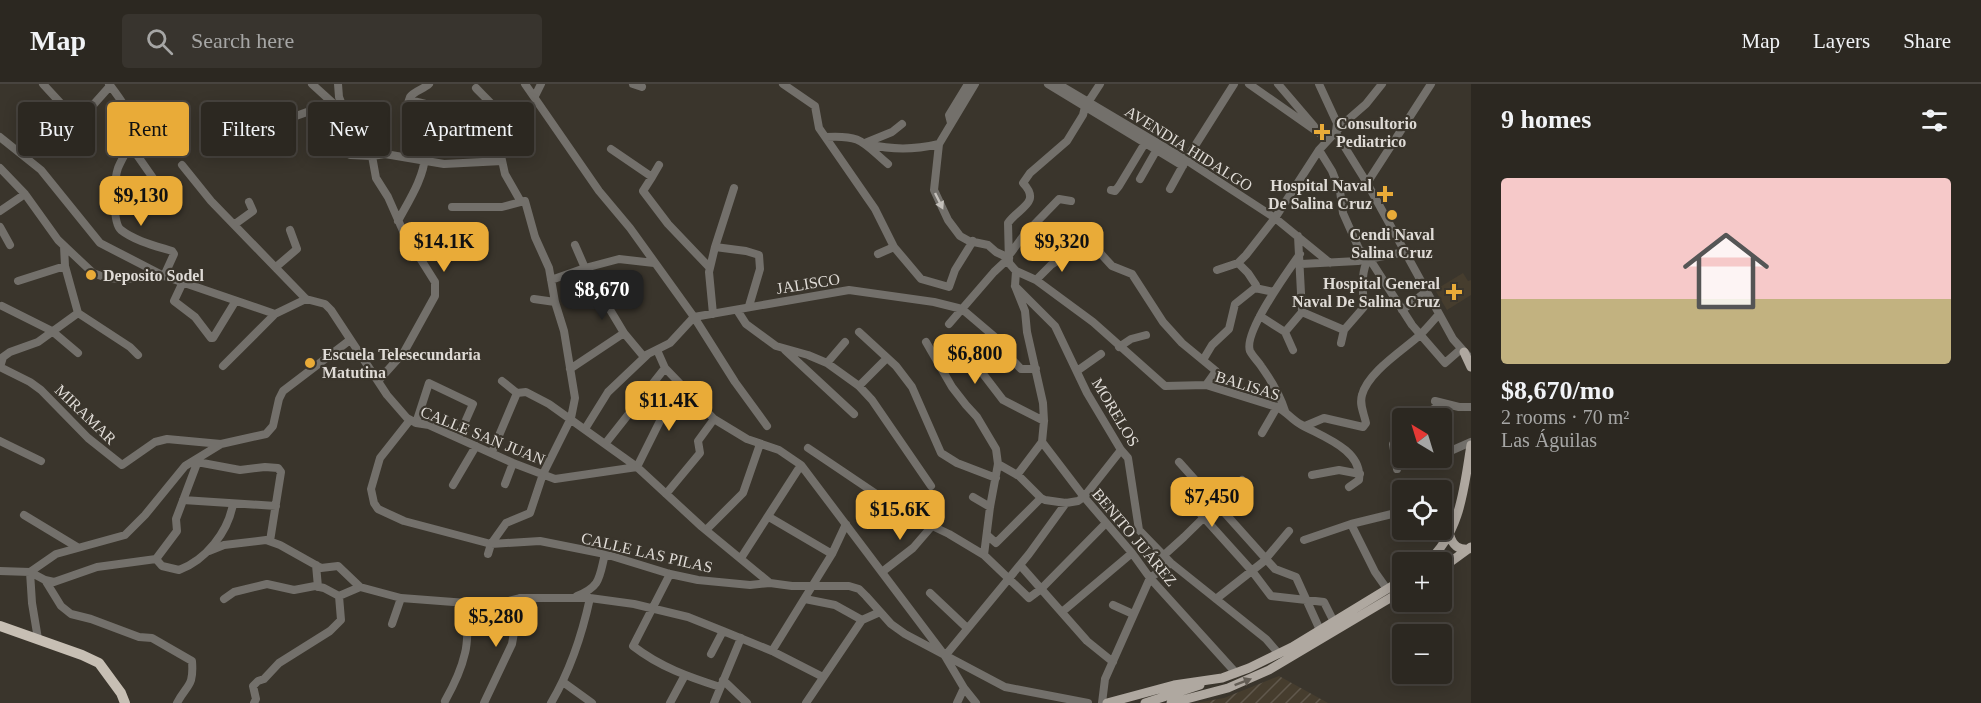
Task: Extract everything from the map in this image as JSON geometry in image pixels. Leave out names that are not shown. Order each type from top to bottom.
[{"type":"highway","points":[[0,626],[99,663],[122,693],[125,703]]},
{"type":"main road","points":[[1467,353],[1471,367]]},
{"type":"main road","points":[[1452,530],[1458,512],[1471,443]]},
{"type":"main road","points":[[1452,539],[1458,548],[1470,548]]},
{"type":"main road","points":[[1452,561],[1470,548]]},
{"type":"main road","points":[[1172,701],[1222,678],[1267,666],[1279,654],[1392,587]]},
{"type":"main road","points":[[1145,703],[1172,701],[1228,688],[1392,597]]},
{"type":"main road","points":[[1104,703],[1174,685],[1222,678]]},
{"type":"street","points":[[43,84],[60,102]]},
{"type":"street","points":[[312,84],[331,102]]},
{"type":"street","points":[[338,84],[341,102]]},
{"type":"street","points":[[398,221],[424,160],[425,149],[412,119],[410,99],[412,95],[429,84]]},
{"type":"street","points":[[525,84],[600,191],[694,317],[735,382],[767,426]]},
{"type":"street","points":[[535,96],[541,84]]},
{"type":"street","points":[[633,84],[642,87]]},
{"type":"street","points":[[783,84],[815,106],[818,124],[875,209],[894,247],[921,279],[949,286],[955,270],[973,241]]},
{"type":"street","points":[[951,123],[950,115],[968,84]]},
{"type":"street","points":[[975,84],[939,144],[933,186],[948,220],[960,236],[988,245],[996,252],[1009,256]]},
{"type":"street","name":"AVENDIA HIDALGO","points":[[1048,84],[1156,151],[1182,162]]},
{"type":"street","name":"AVENDIA HIDALGO","points":[[1058,84],[1087,108],[1275,218],[1330,263]]},
{"type":"street","points":[[1017,475],[1042,442],[1044,422],[1043,403],[1025,312],[1016,286],[1016,271],[1009,263],[1008,223],[1026,205],[1031,195],[1030,190],[1023,183],[1029,173],[1067,141],[1100,84]]},
{"type":"street","points":[[1087,108],[1105,84]]},
{"type":"street","points":[[1170,189],[1182,162],[1228,84]]},
{"type":"street","points":[[1182,162],[1234,84]]},
{"type":"street","points":[[1248,84],[1319,133],[1325,135],[1336,133]]},
{"type":"street","points":[[1278,84],[1296,102],[1319,133]]},
{"type":"street","points":[[1319,84],[1337,123],[1336,133],[1367,183],[1453,339],[1467,353],[1445,363],[1401,310],[1370,258],[1359,249],[1343,213],[1340,191],[1332,171],[1319,150]]},
{"type":"street","points":[[1217,270],[1238,263],[1275,218],[1319,150],[1366,104],[1382,84]]},
{"type":"street","points":[[1367,183],[1431,84]]},
{"type":"street","points":[[95,102],[109,85],[121,102]]},
{"type":"street","points":[[476,88],[490,102]]},
{"type":"street","points":[[410,99],[422,102]]},
{"type":"street","points":[[866,144],[892,132],[902,124]]},
{"type":"street","points":[[826,137],[849,135],[866,144],[888,164]]},
{"type":"street","points":[[0,137],[41,170],[100,243],[182,284],[274,314]]},
{"type":"street","points":[[1111,190],[1115,191],[1119,186],[1145,143]]},
{"type":"street","points":[[866,144],[915,150],[939,144]]},
{"type":"street","points":[[611,149],[652,177]]},
{"type":"street","points":[[1140,179],[1156,151]]},
{"type":"street","points":[[390,155],[451,164],[502,161]]},
{"type":"street","points":[[124,156],[116,178],[116,224],[120,230],[135,238],[172,251],[174,254],[164,276]]},
{"type":"street","points":[[137,156],[153,178]]},
{"type":"street","points":[[372,156],[376,178],[388,196],[398,221],[435,282],[435,296],[404,352],[379,380]]},
{"type":"street","points":[[501,156],[505,174],[521,202]]},
{"type":"street","points":[[182,165],[211,201],[306,298],[274,314],[224,366]]},
{"type":"street","points":[[659,165],[642,190],[668,224],[709,267]]},
{"type":"street","points":[[0,168],[25,194],[64,246],[93,273],[107,278],[164,276]]},
{"type":"street","points":[[713,314],[709,267],[734,188]]},
{"type":"street","points":[[0,211],[25,194]]},
{"type":"street","points":[[949,324],[1049,208],[1059,199],[1071,201]]},
{"type":"street","points":[[452,207],[502,207],[525,201],[535,237],[546,259],[574,383],[575,398],[571,418],[543,474],[530,513],[506,523],[491,544],[488,554]]},
{"type":"street","points":[[235,224],[253,211],[249,202]]},
{"type":"street","points":[[0,227],[10,245]]},
{"type":"street","points":[[1086,227],[1101,254],[1112,266],[1132,274],[1163,322],[1182,343],[1216,371],[1206,385]]},
{"type":"street","points":[[276,267],[297,249],[290,230]]},
{"type":"street","points":[[1285,332],[1302,312],[1298,236]]},
{"type":"street","points":[[575,244],[585,268],[624,333],[644,357]]},
{"type":"street","points":[[64,246],[65,266],[78,313],[130,346],[138,355]]},
{"type":"street","points":[[715,247],[759,255],[760,269],[750,306]]},
{"type":"street","points":[[878,254],[894,247]]},
{"type":"street","points":[[1036,280],[1051,265],[1075,249]]},
{"type":"street","points":[[1301,264],[1358,261],[1405,252]]},
{"type":"street","points":[[1285,411],[1281,399],[1251,353],[1248,344],[1260,316],[1300,254]]},
{"type":"street","points":[[1341,343],[1344,330],[1364,307],[1363,273],[1370,258]]},
{"type":"street","points":[[551,280],[619,259],[654,262]]},
{"type":"street","points":[[1238,263],[1252,278],[1256,285],[1255,288]]},
{"type":"street","points":[[18,281],[65,266]]},
{"type":"street","name":"BALISAS","points":[[1016,271],[1036,280],[1093,322],[1165,386],[1206,385],[1285,411],[1299,423],[1344,449],[1354,460],[1360,474]]},
{"type":"street","points":[[182,284],[174,301],[195,317],[211,339],[235,302]]},
{"type":"street","name":"MORELOS","points":[[1016,286],[1055,326],[1077,371],[1121,450],[1128,458],[1139,530],[1163,556],[1266,639],[1279,654]]},
{"type":"street","points":[[1255,288],[1274,292]]},
{"type":"street","points":[[1203,360],[1212,345],[1229,329],[1235,304],[1255,288]]},
{"type":"street","name":"JALISCO","points":[[694,317],[849,290],[934,302],[962,309]]},
{"type":"street","points":[[1401,310],[1426,292]]},
{"type":"street","name":"CALLE SAN JUAN","points":[[306,298],[325,304],[332,310],[387,395],[413,421],[429,425],[492,452],[513,464],[555,479],[637,467]]},
{"type":"street","points":[[534,299],[555,302]]},
{"type":"street","points":[[2,306],[52,331],[78,353]]},
{"type":"street","points":[[962,309],[1002,343],[1006,353],[1021,369],[1036,369]]},
{"type":"street","points":[[737,310],[746,324],[784,349],[854,414]]},
{"type":"street","points":[[1302,312],[1344,330]]},
{"type":"street","points":[[0,367],[3,357],[10,352],[38,342],[78,313]]},
{"type":"street","points":[[1305,426],[1324,418],[1363,427],[1366,423],[1361,397],[1365,386],[1439,314]]},
{"type":"street","points":[[1260,316],[1285,332],[1293,350]]},
{"type":"street","points":[[585,429],[609,392],[644,357],[670,343],[694,317]]},
{"type":"street","points":[[859,332],[896,366],[912,387],[941,453],[957,463],[996,478]]},
{"type":"street","points":[[570,369],[624,333]]},
{"type":"street","points":[[1119,347],[1131,339],[1146,335]]},
{"type":"street","points":[[30,572],[56,554],[124,536],[145,515],[185,466],[221,444],[271,431],[279,399],[284,391],[350,340]]},
{"type":"street","points":[[827,363],[845,342]]},
{"type":"street","points":[[926,342],[952,387],[977,417],[996,449],[998,464],[984,555]]},
{"type":"street","points":[[784,349],[827,363],[844,373],[859,386],[872,400],[931,486]]},
{"type":"street","points":[[657,350],[665,368],[714,419],[747,439],[779,450],[801,465],[945,656],[976,703]]},
{"type":"street","points":[[967,353],[1003,400],[1044,422]]},
{"type":"street","points":[[1077,371],[1101,354]]},
{"type":"street","points":[[859,386],[887,358]]},
{"type":"street","name":"MIRAMAR","points":[[0,367],[41,390],[88,438],[122,465],[155,442],[167,439],[221,444]]},
{"type":"street","points":[[605,444],[665,368]]},
{"type":"street","points":[[502,381],[517,393],[526,392],[571,418],[637,467],[770,584]]},
{"type":"street","points":[[413,421],[429,383],[473,404],[458,438]]},
{"type":"street","points":[[637,467],[681,386]]},
{"type":"street","points":[[492,452],[517,393]]},
{"type":"street","points":[[1430,408],[1439,402],[1459,407],[1471,407]]},
{"type":"street","points":[[1262,433],[1276,407]]},
{"type":"street","points":[[666,494],[700,453],[698,441],[714,419]]},
{"type":"street","name":"CALLE LAS PILAS","points":[[413,421],[380,458],[371,489],[378,509],[404,521],[491,544],[540,542],[605,554],[669,574],[698,580],[750,585],[849,586],[859,590],[905,634],[1005,687],[1088,703]]},
{"type":"street","points":[[0,441],[41,461]]},
{"type":"street","name":"BENITO JUÁREZ","points":[[1042,442],[1150,578],[1236,673]]},
{"type":"street","points":[[1452,451],[1471,443]]},
{"type":"street","points":[[706,530],[742,493],[763,445]]},
{"type":"street","points":[[453,485],[476,446]]},
{"type":"street","points":[[808,448],[903,512],[984,555],[1029,598],[1041,589],[1106,524]]},
{"type":"street","points":[[998,464],[1017,475],[1041,498],[1066,503],[1078,501],[1084,497],[1121,450]]},
{"type":"street","points":[[198,460],[240,470],[278,468],[281,472],[270,541]]},
{"type":"street","points":[[0,571],[30,572],[45,580],[59,581],[97,567],[156,559],[177,531],[176,519],[198,460]]},
{"type":"street","points":[[1179,462],[1265,560],[1275,569],[1296,577],[1320,630]]},
{"type":"street","points":[[505,484],[513,464]]},
{"type":"street","points":[[741,558],[801,465]]},
{"type":"street","points":[[1312,475],[1339,470],[1360,474],[1359,480],[1349,487]]},
{"type":"street","points":[[1163,556],[1242,480]]},
{"type":"street","points":[[1179,490],[1252,572],[1270,596],[1324,602],[1334,622]]},
{"type":"street","points":[[973,497],[990,507]]},
{"type":"street","points":[[987,535],[996,543],[1041,498]]},
{"type":"street","points":[[183,500],[276,506]]},
{"type":"street","points":[[945,656],[1020,566],[1066,503]]},
{"type":"street","points":[[209,551],[229,522],[232,504]]},
{"type":"street","points":[[1304,540],[1351,524],[1392,514]]},
{"type":"street","points":[[24,515],[77,547]]},
{"type":"street","points":[[769,517],[832,554]]},
{"type":"street","points":[[772,651],[814,585],[846,524]]},
{"type":"street","points":[[1351,524],[1375,572],[1387,590]]},
{"type":"street","points":[[882,572],[913,548],[932,526]]},
{"type":"street","points":[[1216,599],[1265,560],[1289,531]]},
{"type":"street","points":[[1184,537],[1191,545]]},
{"type":"street","points":[[156,559],[162,566],[179,570],[209,551],[234,544],[270,541],[321,568],[338,566],[360,587],[401,598],[493,606],[520,598],[590,598],[634,604],[688,617],[772,651],[823,677]]},
{"type":"street","points":[[1062,612],[1132,553]]},
{"type":"street","points":[[573,598],[594,588],[605,554]]},
{"type":"street","points":[[1104,703],[1106,679],[1150,578],[1171,563]]},
{"type":"street","points":[[316,566],[318,587]]},
{"type":"street","points":[[1020,566],[1087,641],[1113,662]]},
{"type":"street","points":[[30,572],[38,639]]},
{"type":"street","points":[[669,574],[633,646],[656,662],[685,675],[721,684],[747,703]]},
{"type":"street","points":[[45,580],[61,606],[71,614],[139,637],[152,638],[192,661],[193,673],[189,687],[177,703]]},
{"type":"street","points":[[224,599],[241,589],[267,584],[294,590],[324,588],[339,596]]},
{"type":"street","points":[[339,596],[360,587]]},
{"type":"street","points":[[930,592],[967,628]]},
{"type":"street","points":[[254,703],[256,699],[253,686],[258,681],[264,679],[279,663],[330,631],[341,620],[339,596]]},
{"type":"street","points":[[392,624],[401,598]]},
{"type":"street","points":[[484,703],[512,644],[520,598]]},
{"type":"street","points":[[551,703],[563,682],[584,628],[590,598]]},
{"type":"street","points":[[805,599],[835,605],[862,620]]},
{"type":"street","points":[[1349,601],[1354,610]]},
{"type":"street","points":[[445,701],[458,677],[466,650],[470,612],[477,604]]},
{"type":"street","points":[[1113,605],[1133,614]]},
{"type":"street","points":[[806,703],[862,620],[880,612]]},
{"type":"street","points":[[711,654],[723,631]]},
{"type":"street","points":[[714,703],[741,638]]},
{"type":"street","points":[[670,703],[685,675]]},
{"type":"street","points":[[563,682],[592,703]]},
{"type":"street","points":[[957,703],[964,688]]},
{"type":"street","name":"CALLE LAS PILAS","points":[[1057,697],[1066,703]]},
{"type":"shaded area","name":"Hospital General Naval De Salina Cruz","points":[[1463,273],[1468,281],[1471,280],[1471,295],[1447,310],[1435,290]]},
{"type":"shaded area","points":[[1279,676],[1328,703],[1196,703],[1224,698]]},
{"type":"place","name":"Consultorio Pediatrico","points":[[1322,132]]},
{"type":"place","name":"Hospital Naval De Salina Cruz","points":[[1385,194]]},
{"type":"place","name":"Cendi Naval Salina Cruz","points":[[1392,215]]},
{"type":"place","name":"Deposito Sodel","points":[[91,275]]},
{"type":"place","name":"Hospital General Naval De Salina Cruz","points":[[1454,292]]},
{"type":"place","name":"Escuela Telesecundaria Matutina","points":[[310,363]]}]
